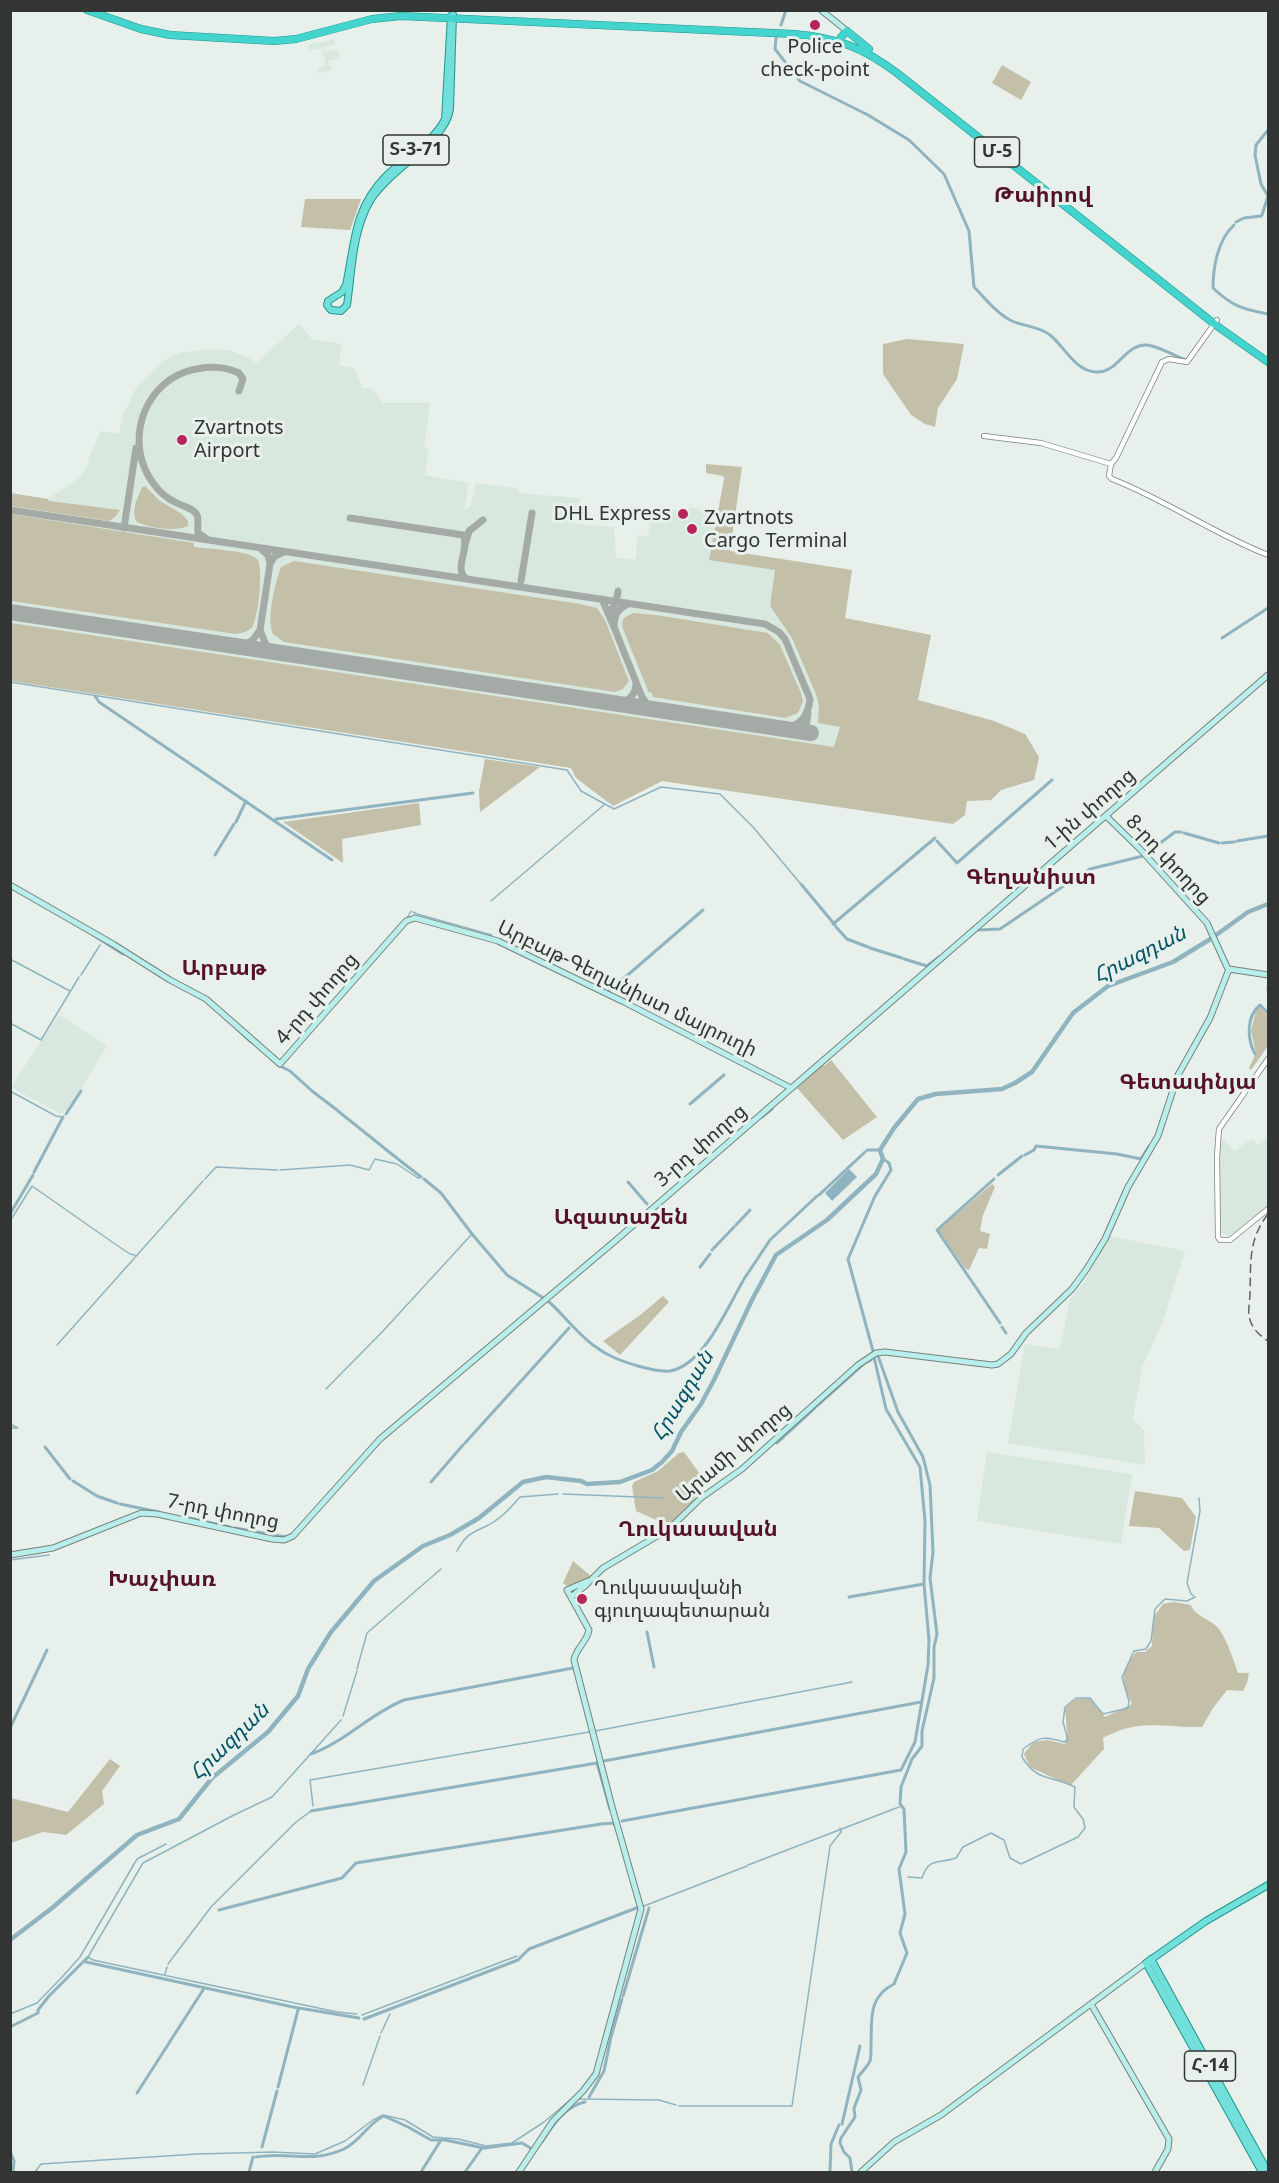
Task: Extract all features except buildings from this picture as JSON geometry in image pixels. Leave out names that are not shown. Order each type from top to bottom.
[{"type":"highway","name":"Մ-5","points":[[87,10],[144,28],[184,37],[286,40],[389,16],[795,32],[840,37],[860,47],[897,73],[1214,323],[1269,360]]},
{"type":"highway","name":"Մ-5","points":[[100,10],[144,28]]},
{"type":"highway","points":[[840,37],[847,31],[869,49]]},
{"type":"highway","name":"Մ-5","points":[[826,35],[869,49],[901,71],[1133,254],[1214,323]]},
{"type":"main road","points":[[820,10],[847,31]]},
{"type":"main road","name":"Տ-3-71","points":[[334,296],[342,292],[346,285],[357,225],[369,198],[385,178],[436,132],[444,121],[447,112],[454,18]]},
{"type":"main road","name":"Տ-3-71","points":[[346,305],[358,231],[368,205],[384,182],[440,133],[448,118],[454,18]]},
{"type":"main road","points":[[334,296],[342,298],[346,305],[340,311],[330,309],[327,302],[334,296]]},
{"type":"main road","name":"1-ին փողոց","points":[[792,1087],[1269,675]]},
{"type":"main road","name":"8-րդ փողոց","points":[[1106,816],[1140,849],[1208,925],[1229,969]]},
{"type":"main road","name":"4-րդ փողոց","points":[[10,885],[206,999],[280,1064],[401,927],[412,918]]},
{"type":"main road","name":"Արբաթ-Գեղանիստ մայրուղի","points":[[412,918],[498,941],[792,1087]]},
{"type":"main road","points":[[1229,969],[1269,975]]},
{"type":"main road","name":"Արամի փողոց","points":[[571,1597],[603,1568],[656,1539],[669,1529],[701,1498],[742,1469],[866,1358],[878,1352],[998,1364],[1011,1354],[1026,1333],[1077,1284],[1105,1239],[1128,1187],[1158,1136],[1178,1075],[1210,1018],[1229,969]]},
{"type":"main road","name":"3-րդ փողոց","points":[[380,1439],[792,1087]]},
{"type":"main road","name":"7-րդ փողոց","points":[[10,1555],[52,1548],[141,1513],[272,1539],[289,1538],[380,1439]]},
{"type":"main road","name":"Արամի փողոց","points":[[519,2172],[553,2121],[583,2091],[596,2074],[640,1917],[641,1902],[592,1732],[574,1660],[576,1652],[587,1639],[590,1630],[567,1590],[588,1581]]},
{"type":"main road","points":[[861,2172],[894,2142],[941,2115],[1149,1961],[1206,1921],[1269,1885]]},
{"type":"main road","name":"Հ-14","points":[[1149,1961],[1269,2172]]},
{"type":"main road","name":"Հ-14","points":[[1149,1961],[1262,2172]]},
{"type":"main road","points":[[1091,2004],[1169,2139],[1168,2149],[1155,2172]]},
{"type":"street","points":[[1214,323],[1187,362],[1169,359],[1162,362],[1111,464],[1109,476],[1156,498],[1218,532],[1269,555]]},
{"type":"street","points":[[984,436],[1041,443],[1111,464]]},
{"type":"street","points":[[1269,1059],[1222,1123],[1218,1132],[1217,1233],[1220,1240],[1230,1240],[1269,1209]]},
{"type":"shaded area","points":[[334,39],[335,44],[324,47],[325,52],[338,49],[340,58],[328,61],[332,70],[319,73],[318,69],[326,66],[322,48],[310,50],[308,45]]},
{"type":"shaded area","points":[[1002,65],[1031,82],[1021,100],[992,83]]},
{"type":"shaded area","points":[[305,199],[361,199],[350,230],[301,227]]},
{"type":"shaded area","points":[[299,324],[312,339],[342,344],[339,365],[355,368],[362,388],[371,388],[383,403],[430,403],[424,448],[429,449],[425,475],[469,483],[464,509],[470,507],[476,483],[518,488],[518,493],[580,498],[578,513],[574,513],[573,524],[614,527],[616,558],[636,559],[637,535],[648,536],[652,506],[688,511],[689,507],[716,515],[714,532],[732,536],[730,551],[852,570],[845,618],[931,635],[918,700],[994,721],[1025,734],[1039,757],[1034,780],[1001,790],[991,800],[967,801],[965,815],[797,801],[662,781],[613,806],[576,778],[571,768],[11,680],[10,493],[48,499],[79,478],[90,461],[88,459],[101,431],[119,434],[123,415],[137,386],[167,359],[180,353],[209,349],[229,350],[256,363]]},
{"type":"shaded area","points":[[907,339],[964,344],[957,379],[938,408],[935,427],[911,415],[883,374],[883,344]]},
{"type":"shaded area","points":[[706,464],[742,467],[730,551],[852,570],[845,618],[931,635],[918,700],[994,721],[1025,734],[1039,757],[1034,780],[1001,790],[991,800],[967,801],[965,815],[953,824],[662,781],[613,806],[576,778],[571,768],[11,681],[11,623],[834,747],[840,727],[818,723],[819,706],[816,694],[792,638],[770,606],[775,570],[709,560],[724,479],[723,476],[706,473]]},
{"type":"shaded area","points":[[145,486],[160,501],[182,514],[188,521],[188,526],[176,529],[162,528],[137,522],[134,513],[135,504],[142,487]]},
{"type":"shaded area","points":[[10,493],[49,501],[120,510],[109,521],[11,506]]},
{"type":"shaded area","points":[[11,514],[194,543],[194,547],[252,556],[257,559],[260,572],[256,614],[252,627],[243,633],[236,634],[11,601]]},
{"type":"shaded area","points":[[294,561],[597,608],[605,620],[629,681],[623,689],[615,692],[284,642],[273,634],[271,610],[281,567]]},
{"type":"shaded area","points":[[633,613],[768,633],[780,645],[801,693],[803,701],[798,713],[785,718],[653,697],[651,692],[649,693],[623,629],[624,618]]},
{"type":"shaded area","points":[[485,759],[540,767],[480,812],[479,791]]},
{"type":"shaded area","points":[[419,803],[421,825],[342,839],[343,863],[283,822]]},
{"type":"shaded area","points":[[1260,1007],[1268,1016],[1268,1046],[1251,1070],[1249,1068],[1256,1053],[1251,1031],[1256,1010]]},
{"type":"shaded area","points":[[58,1016],[107,1046],[69,1108],[61,1114],[11,1087]]},
{"type":"shaded area","points":[[831,1060],[877,1117],[843,1140],[797,1088],[822,1064],[824,1066]]},
{"type":"shaded area","points":[[1268,1136],[1268,1206],[1229,1236],[1220,1232],[1220,1141],[1224,1140],[1235,1152],[1246,1141],[1253,1140],[1258,1145]]},
{"type":"shaded area","points":[[992,1184],[995,1187],[983,1215],[980,1231],[990,1234],[987,1249],[979,1248],[969,1270],[965,1268],[938,1230]]},
{"type":"shaded area","points":[[1109,1236],[1185,1251],[1162,1324],[1142,1367],[1133,1419],[1144,1431],[1145,1465],[1008,1443],[1025,1344],[1060,1349],[1070,1299],[1087,1278]]},
{"type":"shaded area","points":[[663,1296],[669,1302],[620,1355],[603,1341],[639,1316]]},
{"type":"shaded area","points":[[684,1452],[702,1477],[699,1491],[691,1504],[670,1526],[636,1511],[632,1486],[634,1482],[658,1471],[679,1453]]},
{"type":"shaded area","points":[[987,1452],[1132,1474],[1121,1544],[977,1521]]},
{"type":"shaded area","points":[[1135,1491],[1182,1498],[1196,1517],[1190,1550],[1184,1551],[1159,1528],[1129,1526]]},
{"type":"shaded area","points":[[573,1561],[591,1576],[586,1581],[567,1586],[563,1583]]},
{"type":"shaded area","points":[[1174,1602],[1191,1605],[1196,1612],[1219,1629],[1228,1645],[1238,1673],[1249,1673],[1243,1691],[1227,1690],[1202,1727],[1140,1726],[1103,1738],[1104,1749],[1070,1786],[1030,1767],[1024,1754],[1033,1742],[1047,1740],[1065,1744],[1067,1733],[1065,1708],[1076,1699],[1089,1698],[1105,1717],[1132,1704],[1124,1683],[1124,1672],[1136,1652],[1145,1652],[1152,1646],[1153,1618],[1163,1604]]},
{"type":"shaded area","points":[[110,1759],[120,1766],[102,1791],[104,1804],[66,1835],[43,1832],[11,1843],[11,1798],[68,1812]]},
{"type":"water","points":[[849,1169],[857,1177],[832,1201],[825,1193]]},
{"type":"waterway","points":[[781,25],[786,10]]},
{"type":"waterway","points":[[776,38],[775,49],[800,81],[868,115],[909,140],[944,174],[969,231],[974,287],[1001,314],[1012,321],[1046,332],[1076,363],[1089,371],[1104,371],[1133,349],[1147,345],[1186,360]]},
{"type":"waterway","points":[[1262,215],[1268,196],[1261,184],[1255,155],[1256,145],[1268,130]]},
{"type":"waterway","points":[[1236,222],[1244,218],[1261,216]]},
{"type":"waterway","points":[[1234,225],[1220,246],[1214,271],[1213,288],[1238,306],[1268,314]]},
{"type":"waterway","points":[[1222,638],[1268,608]]},
{"type":"waterway","points":[[10,682],[567,770],[581,791],[614,809],[661,787],[720,794],[753,827],[800,883]]},
{"type":"waterway","points":[[95,696],[99,702],[332,860]]},
{"type":"waterway","points":[[937,841],[957,863],[1052,780]]},
{"type":"waterway","points":[[276,819],[473,793]]},
{"type":"waterway","points":[[236,822],[246,801]]},
{"type":"waterway","points":[[491,901],[605,804]]},
{"type":"waterway","points":[[215,855],[234,824]]},
{"type":"waterway","points":[[1148,852],[1175,832],[1181,832]]},
{"type":"waterway","points":[[1184,833],[1219,843]]},
{"type":"waterway","points":[[1237,841],[1268,836]]},
{"type":"waterway","points":[[833,924],[935,838]]},
{"type":"waterway","points":[[1222,843],[1234,842]]},
{"type":"waterway","points":[[1070,882],[1090,869],[1143,856]]},
{"type":"waterway","points":[[978,930],[1000,929],[1068,883]]},
{"type":"waterway","points":[[801,884],[835,925]]},
{"type":"waterway","name":"Հրազդան","points":[[10,1940],[52,1908],[137,1835],[179,1819],[212,1778],[268,1732],[298,1696],[308,1669],[331,1632],[374,1581],[423,1546],[450,1535],[479,1518],[523,1482],[546,1477],[581,1481],[587,1484],[620,1482],[652,1470],[662,1462],[672,1451],[681,1432],[701,1404],[776,1255],[827,1220],[876,1174],[883,1159],[880,1150],[894,1128],[918,1099],[936,1094],[1002,1089],[1015,1083],[1032,1072],[1073,1013],[1108,986],[1173,962],[1248,912],[1268,904]]},
{"type":"waterway","points":[[608,992],[703,910]]},
{"type":"waterway","points":[[407,918],[411,911]]},
{"type":"waterway","points":[[413,912],[492,935]]},
{"type":"waterway","points":[[836,927],[847,939],[868,947]]},
{"type":"waterway","points":[[93,935],[123,954]]},
{"type":"waterway","points":[[81,975],[100,945]]},
{"type":"waterway","points":[[870,948],[902,958]]},
{"type":"waterway","points":[[904,959],[927,966],[939,957]]},
{"type":"waterway","points":[[10,959],[70,991]]},
{"type":"waterway","points":[[10,1023],[41,1040],[79,977]]},
{"type":"waterway","points":[[1255,1054],[1250,1042],[1250,1021],[1260,1005],[1268,1013]]},
{"type":"waterway","points":[[237,1029],[251,1042]]},
{"type":"waterway","points":[[280,1066],[290,1071],[311,1090]]},
{"type":"waterway","points":[[690,1104],[724,1075]]},
{"type":"waterway","points":[[10,1091],[56,1116],[63,1117]]},
{"type":"waterway","points":[[66,1114],[81,1091]]},
{"type":"waterway","points":[[312,1091],[337,1110]]},
{"type":"waterway","points":[[762,1117],[772,1109]]},
{"type":"waterway","points":[[338,1111],[383,1147]]},
{"type":"waterway","points":[[34,1172],[63,1117]]},
{"type":"waterway","points":[[1025,1155],[1034,1150],[1036,1146],[1117,1154],[1141,1159],[1149,1146]]},
{"type":"waterway","points":[[384,1148],[421,1177]]},
{"type":"waterway","points":[[867,1150],[880,1150]]},
{"type":"waterway","points":[[819,1195],[865,1152]]},
{"type":"waterway","points":[[998,1175],[1022,1156]]},
{"type":"waterway","points":[[280,1170],[350,1165],[369,1170],[375,1159],[397,1164],[418,1178],[421,1177]]},
{"type":"waterway","points":[[873,1351],[848,1259],[875,1196],[891,1170],[889,1163],[883,1159]]},
{"type":"waterway","points":[[205,1179],[216,1167],[277,1170]]},
{"type":"waterway","points":[[10,1214],[33,1175]]},
{"type":"waterway","points":[[424,1179],[441,1193],[507,1275],[545,1299]]},
{"type":"waterway","points":[[994,1179],[937,1230],[1000,1323]]},
{"type":"waterway","points":[[57,1345],[203,1181]]},
{"type":"waterway","points":[[628,1182],[647,1204]]},
{"type":"waterway","points":[[10,1221],[32,1186],[115,1244],[135,1255]]},
{"type":"waterway","points":[[744,1279],[770,1240],[817,1196]]},
{"type":"waterway","points":[[736,1225],[750,1210]]},
{"type":"waterway","points":[[712,1250],[734,1227]]},
{"type":"waterway","points":[[326,1389],[472,1234]]},
{"type":"waterway","points":[[700,1267],[710,1254]]},
{"type":"waterway","points":[[547,1300],[593,1345],[604,1352],[638,1366],[658,1371],[670,1371],[682,1367],[704,1347],[743,1281]]},
{"type":"waterway","points":[[1002,1327],[1006,1333]]},
{"type":"waterway","points":[[465,1443],[569,1328]]},
{"type":"waterway","points":[[852,2172],[850,2158],[840,2143],[841,2138],[855,2117],[854,2108],[861,2090],[858,2077],[870,2061],[875,2003],[885,1989],[894,1984],[907,1953],[900,1933],[905,1914],[899,1869],[906,1852],[904,1809],[900,1804],[901,1787],[912,1759],[922,1746],[922,1731],[934,1678],[934,1647],[937,1634],[930,1578],[933,1552],[930,1485],[923,1457],[898,1412],[878,1356]]},
{"type":"waterway","points":[[622,1821],[901,1770],[915,1742],[928,1665],[929,1640],[924,1584],[925,1521],[920,1467],[886,1409],[874,1357]]},
{"type":"waterway","points":[[817,1406],[871,1360]]},
{"type":"waterway","points":[[777,1443],[815,1408]]},
{"type":"waterway","points":[[10,1424],[18,1428]]},
{"type":"waterway","points":[[10,1428],[18,1428]]},
{"type":"waterway","points":[[431,1482],[463,1445]]},
{"type":"waterway","points":[[45,1447],[70,1479]]},
{"type":"waterway","points":[[73,1481],[97,1496],[117,1503]]},
{"type":"waterway","points":[[457,1551],[466,1538],[499,1519],[520,1497],[558,1494]]},
{"type":"waterway","points":[[563,1494],[663,1498]]},
{"type":"waterway","points":[[908,1877],[922,1878],[931,1864],[956,1858],[963,1847],[991,1833],[1004,1840],[1010,1858],[1021,1864],[1078,1837],[1085,1828],[1083,1819],[1074,1807],[1075,1787],[1034,1771],[1022,1757],[1023,1749],[1043,1738],[1064,1742],[1068,1740],[1063,1722],[1065,1707],[1076,1698],[1090,1698],[1103,1714],[1128,1708],[1129,1701],[1122,1677],[1134,1651],[1146,1649],[1151,1641],[1155,1609],[1165,1599],[1187,1601],[1195,1597],[1191,1594],[1187,1583],[1200,1511],[1199,1498]]},
{"type":"waterway","points":[[120,1504],[159,1512]]},
{"type":"waterway","points":[[185,1517],[230,1527]]},
{"type":"waterway","points":[[235,1528],[286,1537]]},
{"type":"waterway","points":[[10,1560],[49,1555]]},
{"type":"waterway","points":[[357,1669],[367,1633],[441,1569]]},
{"type":"waterway","points":[[849,1597],[924,1584]]},
{"type":"waterway","points":[[647,1632],[654,1667]]},
{"type":"waterway","points":[[10,1728],[47,1650]]},
{"type":"waterway","points":[[311,1754],[404,1700],[573,1668]]},
{"type":"waterway","points":[[343,1716],[357,1671]]},
{"type":"waterway","points":[[595,1731],[852,1682]]},
{"type":"waterway","points":[[604,1761],[921,1702]]},
{"type":"waterway","points":[[341,1720],[272,1797],[143,1863],[88,1957],[93,1960],[337,2012],[357,2014]]},
{"type":"waterway","points":[[313,1806],[310,1780],[589,1732]]},
{"type":"waterway","points":[[347,1805],[597,1763],[610,1809]]},
{"type":"waterway","points":[[311,1811],[346,1805]]},
{"type":"waterway","points":[[748,1865],[899,1807]]},
{"type":"waterway","points":[[168,1964],[211,1907],[296,1822],[311,1811]]},
{"type":"waterway","points":[[219,1910],[342,1878],[356,1863],[601,1824],[614,1823],[615,1826]]},
{"type":"waterway","points":[[679,2106],[792,2106],[830,1846],[841,1832],[840,1828]]},
{"type":"waterway","points":[[10,2014],[37,2003],[63,1976],[80,1957],[137,1859],[166,1844]]},
{"type":"waterway","points":[[644,1906],[747,1866]]},
{"type":"waterway","points":[[364,2019],[518,1960],[529,1949],[639,1907]]},
{"type":"waterway","points":[[623,1996],[649,1908]]},
{"type":"waterway","points":[[362,2015],[517,1956]]},
{"type":"waterway","points":[[10,2027],[38,2013],[49,1996],[88,1957]]},
{"type":"waterway","points":[[86,1962],[293,2007],[359,2018]]},
{"type":"waterway","points":[[165,1974],[167,1967]]},
{"type":"waterway","points":[[137,2093],[203,1990]]},
{"type":"waterway","points":[[589,2097],[604,2071],[622,1999]]},
{"type":"waterway","points":[[278,2087],[298,2010]]},
{"type":"waterway","points":[[381,2033],[390,2014]]},
{"type":"waterway","points":[[363,2085],[380,2036]]},
{"type":"waterway","points":[[842,2124],[860,2046]]},
{"type":"waterway","points":[[262,2147],[277,2091]]},
{"type":"waterway","points":[[579,2099],[659,2100],[676,2105]]},
{"type":"waterway","points":[[35,2172],[41,2164],[197,2154],[273,2152],[315,2154],[345,2141],[383,2115],[405,2120],[433,2137],[458,2139],[486,2146],[512,2143],[544,2122],[570,2100]]},
{"type":"waterway","points":[[542,2142],[566,2112],[585,2102]]},
{"type":"waterway","points":[[256,2157],[279,2155],[310,2157],[332,2153],[350,2146],[373,2123],[384,2116],[431,2140],[445,2140],[484,2148],[522,2143],[532,2149]]},
{"type":"waterway","points":[[830,2172],[831,2144],[839,2125]]},
{"type":"waterway","points":[[421,2172],[441,2140]]},
{"type":"waterway","points":[[465,2172],[482,2148]]},
{"type":"waterway","points":[[10,2151],[14,2161],[13,2172]]},
{"type":"waterway","points":[[249,2172],[253,2157]]},
{"type":"taxiway","points":[[207,539],[198,533],[198,517],[195,512],[170,499],[153,483],[140,452],[139,435],[142,419],[148,404],[158,391],[170,380],[185,372],[206,368],[233,370],[243,379],[239,391]]},
{"type":"taxiway","points":[[124,528],[136,448]]},
{"type":"taxiway","points":[[10,510],[765,624],[779,632],[785,639],[810,699],[802,720],[794,726],[782,729]]},
{"type":"taxiway","points":[[521,581],[532,513]]},
{"type":"taxiway","points":[[350,518],[463,535],[465,546],[461,570],[467,579]]},
{"type":"taxiway","points":[[466,542],[469,531],[483,520]]},
{"type":"taxiway","points":[[261,549],[268,555],[270,564],[275,556],[284,552]]},
{"type":"taxiway","points":[[239,647],[252,641],[260,630],[270,564]]},
{"type":"taxiway","points":[[611,616],[618,591]]},
{"type":"taxiway","points":[[602,599],[614,627],[617,613],[628,604]]},
{"type":"taxiway","points":[[614,627],[642,697],[647,704],[657,710]]},
{"type":"taxiway","points":[[260,630],[266,645],[281,653]]},
{"type":"taxiway","points":[[618,704],[631,697],[636,683]]},
{"type":"taxiway","points":[[805,732],[808,714]]},
{"type":"runway","points":[[10,612],[811,733]]},
{"type":"railway","points":[[1268,1214],[1257,1233],[1252,1252],[1249,1310],[1254,1328],[1268,1341]]},
{"type":"place","name":"Police check-point","points":[[815,25]]},
{"type":"place","name":"Zvartnots Airport","points":[[182,440]]},
{"type":"place","name":"DHL Express","points":[[683,514]]},
{"type":"place","name":"Zvartnots Cargo Terminal","points":[[692,529]]},
{"type":"place","name":"Ղուկասավանի գյուղապետարան","points":[[582,1599]]},
{"type":"district","name":"Թաիրով","points":[[1043,196]]},
{"type":"district","name":"Գեղանիստ","points":[[1031,878]]},
{"type":"district","name":"Արբաթ","points":[[224,969]]},
{"type":"district","name":"Գետափնյա","points":[[1188,1083]]},
{"type":"district","name":"Ազատաշեն","points":[[621,1218]]},
{"type":"district","name":"Ղուկասավան","points":[[698,1530]]},
{"type":"district","name":"Խաչփառ","points":[[162,1580]]}]
